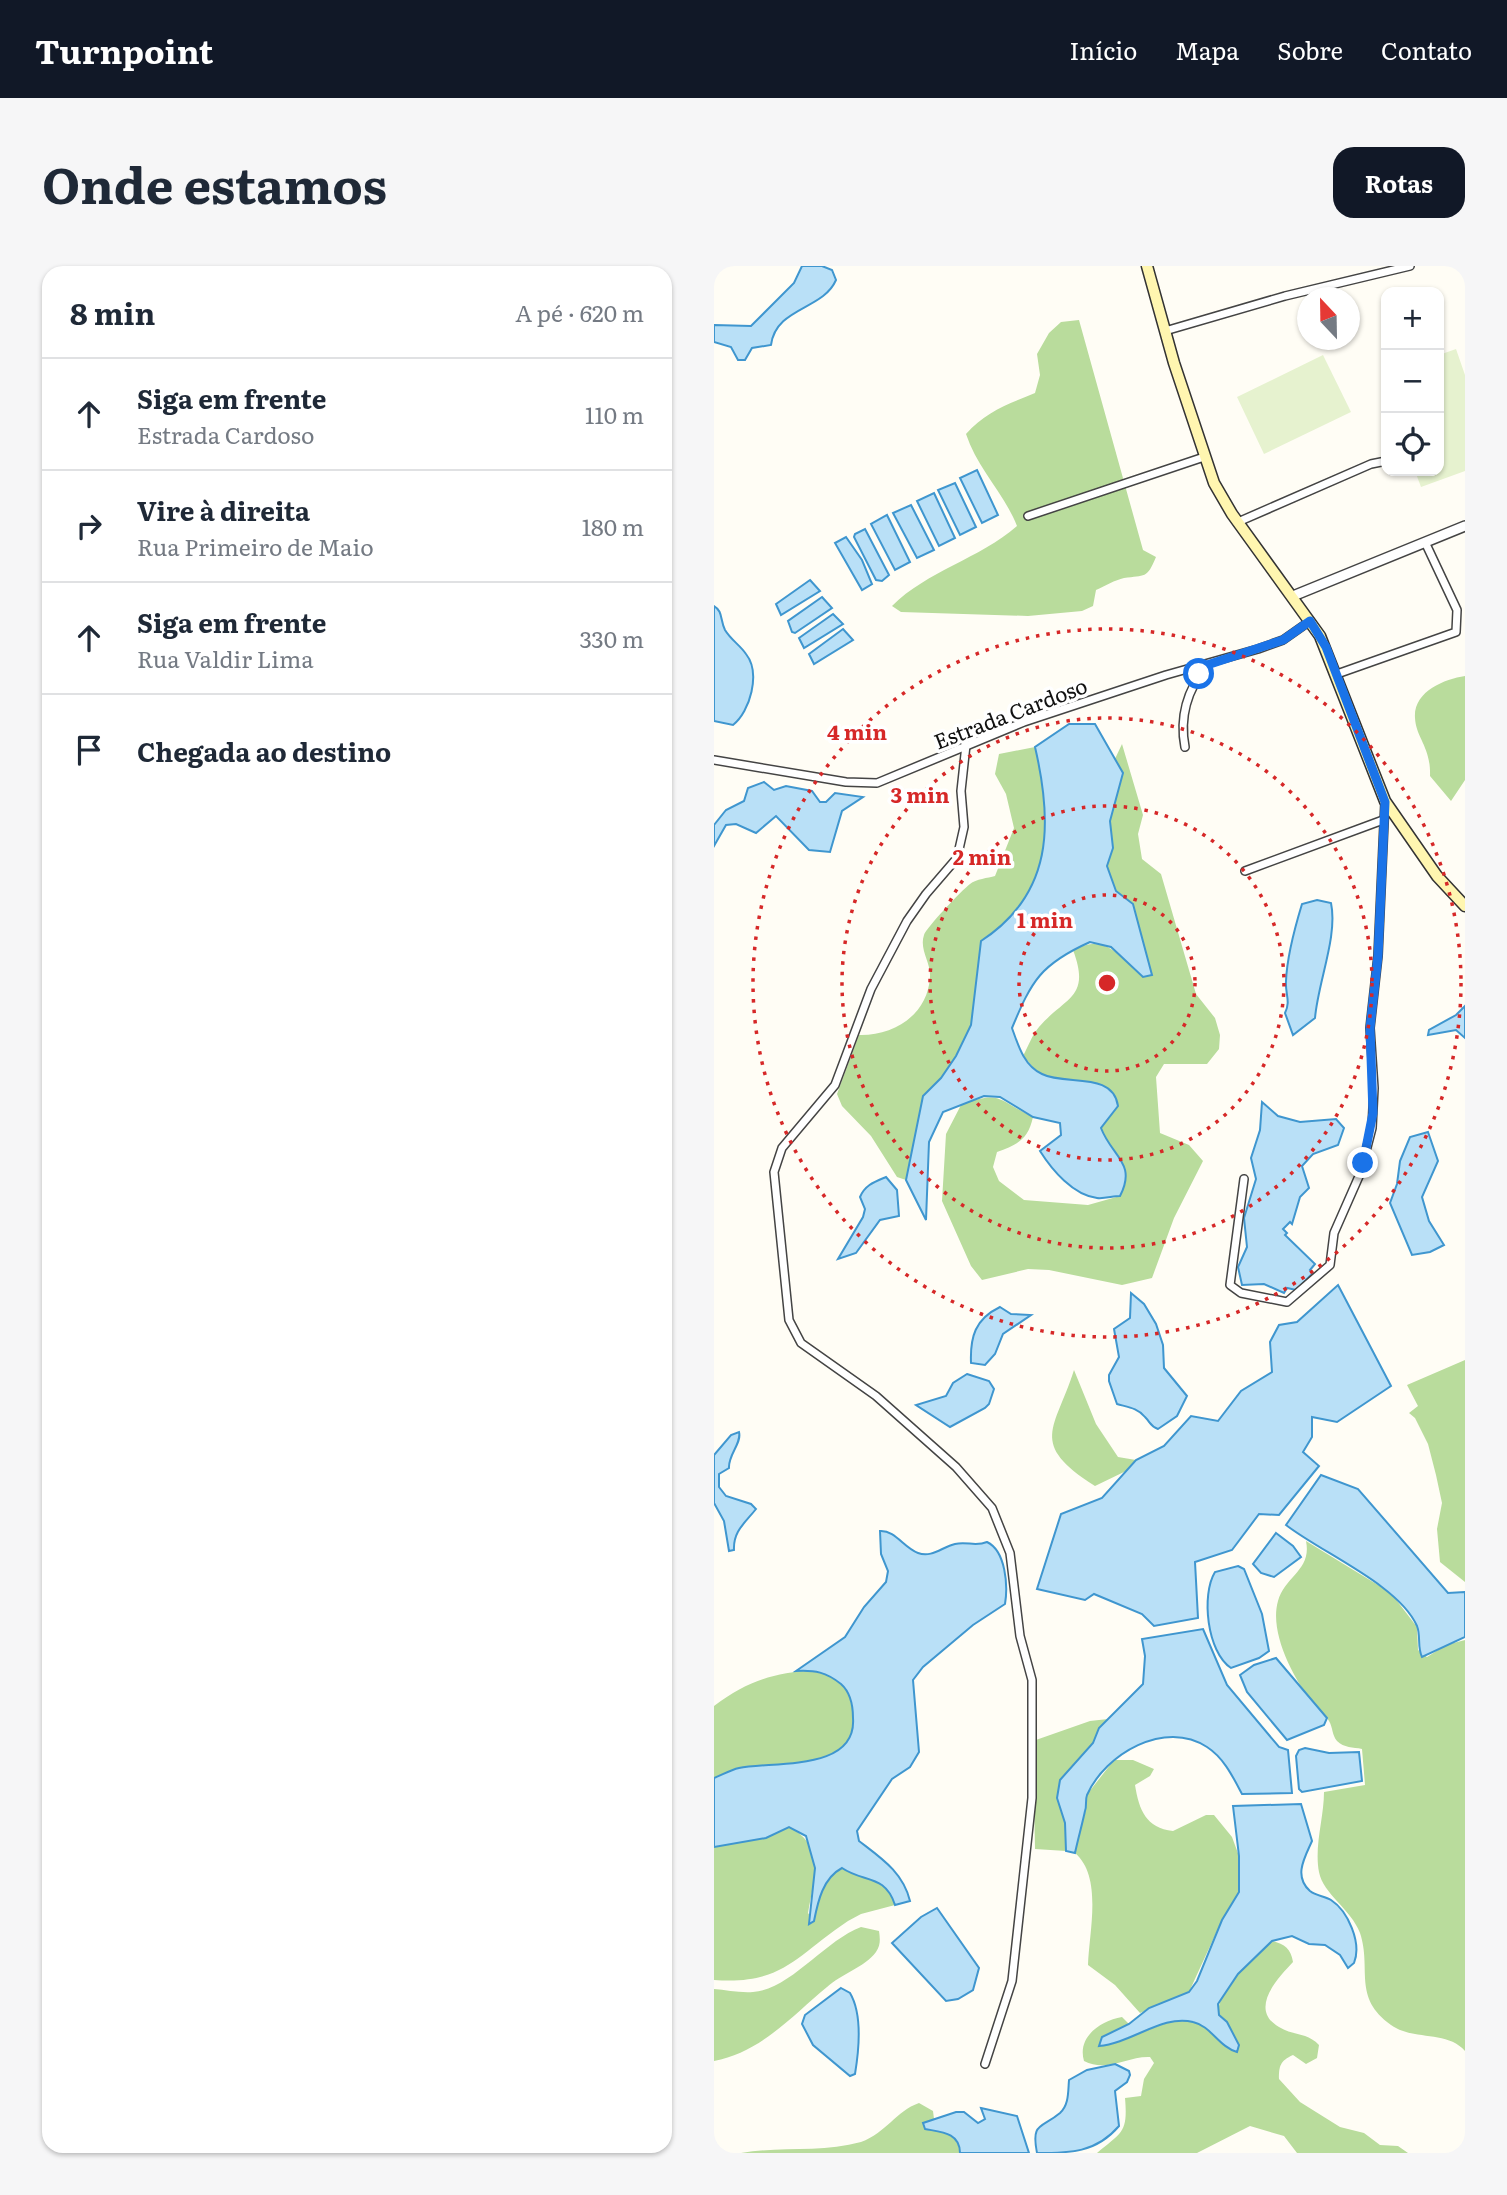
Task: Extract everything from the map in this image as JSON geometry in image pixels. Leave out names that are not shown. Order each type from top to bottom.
[{"type":"main road","points":[[1147,266],[1214,483],[1238,522],[1310,621],[1337,674],[1385,802],[1437,876],[1465,906]]},
{"type":"street","points":[[1165,331],[1297,293],[1410,266]]},
{"type":"street","points":[[1028,516],[1204,457]]},
{"type":"street","points":[[1238,522],[1381,462]]},
{"type":"street","points":[[1293,596],[1465,526]]},
{"type":"street","points":[[1337,674],[1456,632],[1457,610],[1425,542]]},
{"type":"street","name":"Estrada Cardoso","points":[[714,760],[868,784],[902,775],[966,745],[1096,698],[1283,640],[1310,621]]},
{"type":"street","points":[[1185,747],[1182,717],[1187,699],[1207,665]]},
{"type":"street","points":[[966,745],[961,791],[964,827],[957,858],[907,921],[871,989],[835,1086],[782,1148],[774,1172],[789,1320],[800,1343],[876,1396],[963,1474],[992,1508],[1010,1553],[1017,1621],[1032,1680],[1032,1798],[1012,1981],[985,2064]]},
{"type":"street","points":[[1244,1179],[1231,1277],[1234,1291],[1281,1303],[1292,1298],[1330,1265],[1337,1224],[1363,1163],[1373,1113],[1370,1028],[1378,956],[1385,802]]},
{"type":"street","points":[[1245,871],[1383,820]]},
{"type":"green space","points":[[1079,320],[1143,550],[1156,557],[1150,569],[1144,575],[1121,579],[1096,590],[1093,606],[1082,611],[1028,616],[901,612],[892,606],[906,594],[1017,526],[966,434],[989,414],[1035,393],[1040,375],[1037,354],[1049,333],[1061,322]]},
{"type":"green space","points":[[1456,349],[1465,375],[1465,471],[1421,487],[1417,476],[1444,476],[1444,353]]},
{"type":"green space","points":[[1323,355],[1351,412],[1264,454],[1237,397]]},
{"type":"green space","points":[[1465,676],[1465,780],[1451,801],[1430,776],[1428,758],[1416,725],[1416,709],[1424,694],[1431,688]]},
{"type":"green space","points":[[1122,744],[1143,815],[1138,834],[1142,859],[1161,874],[1196,994],[1215,1018],[1220,1035],[1219,1049],[1207,1064],[1164,1064],[1156,1077],[1160,1133],[1189,1145],[1203,1161],[1174,1218],[1152,1278],[1122,1285],[1049,1270],[1028,1269],[982,1280],[971,1266],[942,1201],[946,1134],[961,1105],[985,1098],[999,1099],[1033,1117],[1021,1140],[997,1152],[993,1167],[999,1181],[1024,1200],[1088,1205],[1120,1196],[1125,1185],[1124,1167],[1101,1128],[1118,1106],[1114,1096],[1099,1084],[1043,1075],[1023,1056],[1039,1027],[1073,995],[1077,987],[1078,966],[1073,950],[1085,945],[1104,946],[1119,955],[1143,977],[1133,904],[1116,891],[1107,866],[1113,848],[1110,821],[1123,773],[1114,761]]},
{"type":"green space","points":[[1035,747],[1044,803],[1042,855],[1022,902],[1005,922],[981,941],[971,1025],[956,1056],[941,1078],[923,1096],[906,1180],[897,1177],[871,1136],[842,1106],[837,1094],[859,1035],[884,1032],[896,1027],[907,1021],[923,1002],[930,977],[923,946],[926,931],[970,884],[995,876],[1014,828],[1006,794],[995,774],[999,754]]},
{"type":"green space","points":[[1465,1360],[1465,1582],[1440,1562],[1437,1529],[1442,1503],[1428,1444],[1415,1418],[1409,1413],[1418,1406],[1407,1385]]},
{"type":"green space","points":[[1074,1370],[1096,1424],[1118,1457],[1136,1460],[1126,1471],[1095,1486],[1074,1471],[1054,1446],[1052,1434],[1055,1422]]},
{"type":"green space","points":[[1306,1541],[1391,1593],[1417,1627],[1418,1650],[1427,1657],[1446,1645],[1465,1640],[1465,2051],[1449,2040],[1400,2030],[1379,2014],[1367,1993],[1360,1933],[1356,1924],[1326,1887],[1319,1872],[1318,1852],[1324,1792],[1365,1785],[1362,1749],[1337,1741],[1327,1718],[1297,1680],[1280,1640],[1276,1613],[1278,1601],[1281,1592],[1302,1566],[1307,1551]]},
{"type":"green space","points":[[814,1670],[836,1679],[848,1693],[854,1717],[848,1740],[837,1751],[806,1762],[739,1768],[714,1778],[714,1706],[749,1684],[786,1673]]},
{"type":"green space","points":[[1108,1719],[1099,1728],[1093,1743],[1060,1780],[1057,1798],[1065,1823],[1066,1851],[1035,1849],[1033,1741],[1090,1721]]},
{"type":"green space","points":[[1114,1760],[1133,1760],[1154,1769],[1150,1776],[1135,1785],[1142,1810],[1150,1822],[1173,1831],[1206,1815],[1214,1815],[1232,1837],[1239,1856],[1239,1892],[1222,1920],[1189,1992],[1140,2013],[1115,1985],[1088,1965],[1092,1890],[1084,1863],[1075,1853],[1086,1809],[1085,1797]]},
{"type":"green space","points":[[789,1827],[801,1835],[813,1853],[815,1864],[808,1913],[814,1921],[826,1884],[842,1868],[886,1888],[895,1905],[861,1914],[848,1921],[787,1966],[773,1973],[757,1978],[714,1980],[714,1847],[766,1838],[776,1830]]},
{"type":"green space","points":[[861,1927],[879,1931],[879,1947],[871,1957],[833,1982],[775,2032],[747,2050],[714,2061],[714,1989],[753,1992],[767,1989],[781,1983],[834,1943]]},
{"type":"green space","points":[[1272,1941],[1287,1948],[1293,1962],[1269,1994],[1266,2012],[1270,2020],[1279,2027],[1310,2038],[1319,2045],[1317,2058],[1306,2064],[1293,2055],[1285,2059],[1280,2067],[1279,2079],[1300,2102],[1340,2127],[1364,2133],[1380,2145],[1398,2146],[1408,2153],[1297,2153],[1284,2136],[1250,2126],[1197,2153],[1097,2153],[1122,2131],[1125,2098],[1141,2096],[1144,2079],[1154,2063],[1150,2057],[1109,2065],[1084,2061],[1084,2045],[1092,2031],[1106,2022],[1122,2017],[1129,2024],[1099,2046],[1124,2040],[1162,2024],[1186,2020],[1202,2026],[1237,2052],[1239,2045],[1227,2022],[1218,2015],[1219,2004],[1238,1974]]},
{"type":"green space","points":[[919,2103],[933,2111],[934,2119],[923,2123],[952,2137],[959,2146],[960,2153],[741,2153],[831,2147],[861,2142]]},
{"type":"water","points":[[802,266],[822,266],[832,270],[836,280],[830,290],[781,323],[771,345],[752,348],[745,360],[738,360],[731,347],[714,342],[714,325],[751,326],[794,283]]},
{"type":"water","points":[[977,470],[998,515],[982,523],[960,478]]},
{"type":"water","points":[[955,483],[976,527],[960,535],[938,490]]},
{"type":"water","points":[[934,493],[955,538],[939,546],[917,501]]},
{"type":"water","points":[[911,505],[934,550],[917,558],[893,513]]},
{"type":"water","points":[[887,515],[910,562],[895,570],[871,524]]},
{"type":"water","points":[[865,529],[889,575],[882,581],[876,580],[854,537]]},
{"type":"water","points":[[846,537],[862,560],[872,584],[862,590],[835,543]]},
{"type":"water","points":[[810,580],[820,591],[781,615],[776,604]]},
{"type":"water","points":[[822,597],[832,608],[795,633],[792,632],[788,621]]},
{"type":"water","points":[[714,606],[720,613],[725,630],[746,654],[753,671],[749,702],[733,725],[714,721]]},
{"type":"water","points":[[833,614],[843,624],[804,648],[799,638]]},
{"type":"water","points":[[843,629],[853,640],[814,664],[809,654]]},
{"type":"water","points":[[1069,724],[1095,724],[1123,773],[1110,821],[1113,848],[1107,866],[1116,891],[1133,904],[1152,975],[1143,977],[1111,947],[1090,942],[1060,958],[1040,975],[1026,997],[1012,1028],[1022,1054],[1031,1066],[1042,1074],[1098,1084],[1114,1095],[1118,1106],[1101,1128],[1121,1160],[1126,1176],[1125,1185],[1120,1196],[1103,1198],[1088,1196],[1072,1187],[1040,1151],[1061,1135],[1060,1123],[1033,1117],[1000,1097],[984,1096],[943,1112],[929,1142],[926,1220],[906,1180],[923,1096],[941,1078],[956,1056],[971,1025],[981,941],[1005,922],[1022,902],[1034,879],[1042,855],[1045,830],[1041,776],[1035,747]]},
{"type":"water","points":[[764,782],[774,790],[786,786],[812,791],[820,802],[826,802],[835,793],[863,797],[842,811],[830,852],[809,850],[776,816],[756,833],[736,824],[726,825],[714,846],[714,825],[726,810],[744,801],[748,788]]},
{"type":"water","points":[[1317,900],[1331,903],[1330,944],[1315,1018],[1293,1035],[1285,1013],[1288,1005],[1286,981],[1290,952],[1302,904]]},
{"type":"water","points":[[1465,1006],[1465,1038],[1456,1030],[1428,1035],[1429,1030],[1456,1015]]},
{"type":"water","points":[[1262,1102],[1278,1116],[1300,1122],[1336,1119],[1344,1128],[1338,1145],[1313,1154],[1302,1166],[1309,1188],[1300,1197],[1292,1224],[1290,1222],[1283,1229],[1287,1233],[1285,1235],[1315,1264],[1310,1270],[1313,1273],[1296,1290],[1287,1288],[1284,1293],[1264,1284],[1242,1285],[1238,1267],[1247,1247],[1244,1218],[1256,1179],[1251,1158],[1260,1130]]},
{"type":"water","points":[[1428,1132],[1438,1161],[1422,1197],[1429,1221],[1444,1245],[1430,1252],[1412,1255],[1390,1203],[1397,1184],[1400,1161],[1410,1137]]},
{"type":"water","points":[[886,1177],[897,1190],[899,1216],[880,1220],[856,1253],[838,1259],[863,1217],[865,1209],[860,1197],[862,1193],[870,1184]]},
{"type":"water","points":[[1338,1285],[1391,1386],[1337,1422],[1312,1417],[1312,1437],[1303,1452],[1319,1466],[1279,1515],[1259,1514],[1232,1550],[1195,1562],[1198,1618],[1154,1626],[1142,1614],[1094,1594],[1085,1600],[1037,1589],[1061,1514],[1102,1498],[1136,1460],[1164,1446],[1191,1416],[1218,1421],[1241,1391],[1272,1372],[1270,1342],[1279,1325],[1297,1322]]},
{"type":"water","points":[[1131,1293],[1144,1304],[1156,1324],[1163,1345],[1164,1368],[1187,1396],[1177,1416],[1158,1429],[1139,1412],[1117,1404],[1109,1381],[1109,1375],[1119,1357],[1114,1329],[1130,1318]]},
{"type":"water","points":[[1000,1307],[1011,1314],[1031,1315],[1003,1334],[995,1354],[985,1365],[971,1363],[976,1330],[985,1317]]},
{"type":"water","points":[[967,1374],[989,1381],[994,1389],[985,1408],[950,1427],[916,1405],[946,1396],[953,1383]]},
{"type":"water","points":[[739,1432],[739,1440],[729,1468],[719,1474],[719,1487],[726,1496],[751,1504],[756,1509],[738,1532],[734,1550],[729,1551],[724,1521],[714,1503],[714,1455],[731,1435]]},
{"type":"water","points":[[1321,1475],[1358,1489],[1448,1593],[1465,1592],[1465,1637],[1422,1657],[1417,1626],[1408,1611],[1394,1597],[1377,1583],[1286,1525]]},
{"type":"water","points":[[880,1531],[890,1533],[913,1551],[923,1554],[955,1544],[987,1542],[1002,1561],[1006,1579],[1005,1604],[973,1625],[923,1667],[913,1680],[919,1752],[910,1767],[892,1779],[857,1831],[859,1841],[897,1874],[910,1901],[895,1905],[886,1888],[842,1868],[826,1884],[814,1921],[809,1924],[815,1868],[806,1836],[789,1827],[766,1838],[714,1847],[714,1778],[739,1768],[810,1761],[828,1756],[842,1748],[851,1735],[852,1709],[844,1687],[825,1674],[796,1671],[845,1637],[864,1607],[886,1582],[888,1571],[881,1554]]},
{"type":"water","points":[[1276,1533],[1293,1546],[1301,1557],[1274,1577],[1261,1573],[1253,1564]]},
{"type":"water","points":[[1238,1566],[1244,1569],[1262,1614],[1269,1651],[1259,1658],[1231,1668],[1216,1649],[1212,1637],[1208,1594],[1215,1572]]},
{"type":"water","points":[[1203,1629],[1227,1685],[1279,1747],[1288,1750],[1292,1793],[1242,1794],[1223,1762],[1207,1747],[1191,1739],[1155,1739],[1122,1754],[1107,1766],[1086,1797],[1086,1809],[1075,1853],[1066,1851],[1065,1823],[1057,1798],[1060,1780],[1093,1743],[1099,1728],[1143,1684],[1145,1656],[1142,1639]]},
{"type":"water","points":[[1276,1658],[1327,1718],[1324,1725],[1287,1740],[1247,1692],[1240,1675],[1254,1665]]},
{"type":"water","points":[[1305,1748],[1329,1753],[1359,1752],[1362,1781],[1302,1792],[1299,1789],[1296,1756],[1299,1750]]},
{"type":"water","points":[[1301,1804],[1312,1841],[1302,1866],[1302,1879],[1310,1891],[1329,1899],[1348,1919],[1355,1937],[1354,1963],[1348,1968],[1340,1955],[1325,1945],[1309,1944],[1292,1936],[1272,1941],[1238,1974],[1218,2004],[1219,2015],[1227,2022],[1239,2045],[1237,2052],[1225,2046],[1199,2024],[1182,2021],[1159,2025],[1123,2040],[1099,2046],[1102,2037],[1129,2024],[1149,2008],[1189,1992],[1197,1981],[1222,1920],[1239,1892],[1239,1856],[1233,1806]]},
{"type":"water","points":[[937,1908],[979,1968],[973,1990],[958,1999],[946,2001],[892,1943],[921,1917]]},
{"type":"water","points":[[841,1988],[850,1993],[857,2012],[859,2044],[855,2074],[850,2076],[813,2045],[802,2024],[805,2015]]},
{"type":"water","points":[[1115,2064],[1129,2071],[1130,2075],[1127,2082],[1115,2091],[1119,2126],[1101,2142],[1082,2150],[1037,2153],[1037,2131],[1063,2110],[1068,2098],[1069,2080],[1087,2070]]},
{"type":"water","points":[[981,2108],[1017,2116],[1029,2153],[960,2153],[953,2137],[925,2129],[923,2123],[964,2112],[978,2123],[985,2119]]},
{"type":"route","points":[[1199,674],[1207,665],[1283,640],[1310,621],[1326,647],[1385,802],[1378,956],[1370,1028],[1373,1113],[1363,1163]]}]
